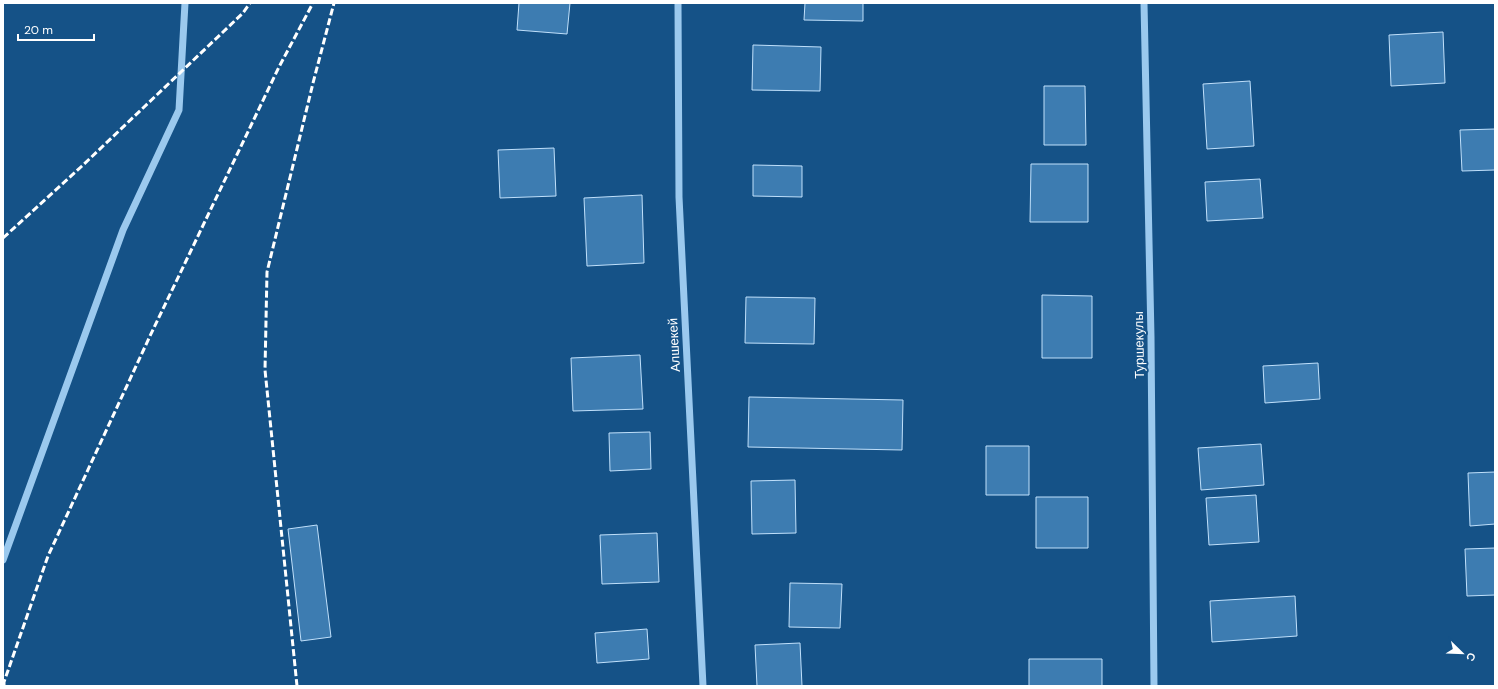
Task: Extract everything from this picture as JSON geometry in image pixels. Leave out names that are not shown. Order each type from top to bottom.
[{"type":"street","points":[[3,560],[123,230],[178,110],[185,3]]},
{"type":"street","name":"Алшекей","points":[[678,3],[679,196],[703,686]]},
{"type":"street","name":"Туршекулы","points":[[1144,3],[1151,337],[1154,686]]},
{"type":"building","points":[[519,3],[570,3],[567,34],[517,30]]},
{"type":"building","points":[[805,3],[863,3],[863,21],[804,20]]},
{"type":"building","points":[[1443,32],[1445,83],[1391,86],[1389,35]]},
{"type":"building","points":[[753,45],[821,47],[820,91],[752,90]]},
{"type":"building","points":[[1250,81],[1254,146],[1207,149],[1203,84]]},
{"type":"building","points":[[1044,86],[1085,86],[1086,145],[1044,145]]},
{"type":"building","points":[[1495,129],[1495,170],[1462,171],[1460,130]]},
{"type":"building","points":[[554,148],[556,196],[500,198],[498,150]]},
{"type":"building","points":[[1031,164],[1088,164],[1088,222],[1030,222]]},
{"type":"building","points":[[753,165],[802,166],[802,197],[753,196]]},
{"type":"building","points":[[1260,179],[1263,218],[1207,221],[1205,182]]},
{"type":"building","points":[[642,195],[644,263],[587,266],[584,198]]},
{"type":"building","points":[[1042,295],[1092,296],[1092,358],[1042,358]]},
{"type":"building","points":[[746,297],[815,298],[814,344],[745,343]]},
{"type":"building","points":[[640,355],[643,409],[573,411],[571,358]]},
{"type":"building","points":[[1318,363],[1320,399],[1265,403],[1263,366]]},
{"type":"building","points":[[749,397],[903,400],[902,450],[748,447]]},
{"type":"building","points":[[650,432],[651,469],[610,471],[609,433]]},
{"type":"building","points":[[1261,444],[1264,485],[1201,490],[1198,448]]},
{"type":"building","points":[[986,446],[1029,446],[1029,495],[986,495]]},
{"type":"building","points":[[1495,472],[1495,524],[1470,526],[1468,473]]},
{"type":"building","points":[[795,480],[796,533],[752,534],[751,481]]},
{"type":"building","points":[[1256,495],[1259,542],[1209,545],[1206,498]]},
{"type":"building","points":[[1036,497],[1088,497],[1088,548],[1036,548]]},
{"type":"building","points":[[317,525],[331,637],[301,641],[288,529]]},
{"type":"building","points":[[657,533],[659,582],[602,584],[600,535]]},
{"type":"building","points":[[1495,548],[1495,595],[1467,596],[1465,549]]},
{"type":"building","points":[[790,583],[842,584],[840,628],[789,627]]},
{"type":"building","points":[[1295,596],[1297,636],[1212,642],[1210,601]]},
{"type":"building","points":[[647,629],[649,659],[597,663],[595,633]]},
{"type":"building","points":[[800,643],[802,686],[757,686],[755,645]]},
{"type":"building","points":[[1029,659],[1102,659],[1102,686],[1029,686]]},
{"type":"railway","points":[[3,238],[82,166],[243,13],[250,3]]},
{"type":"railway","points":[[4,686],[4,682],[48,556],[150,336],[279,67],[313,3]]},
{"type":"railway","points":[[297,686],[265,370],[267,272],[334,3]]}]
